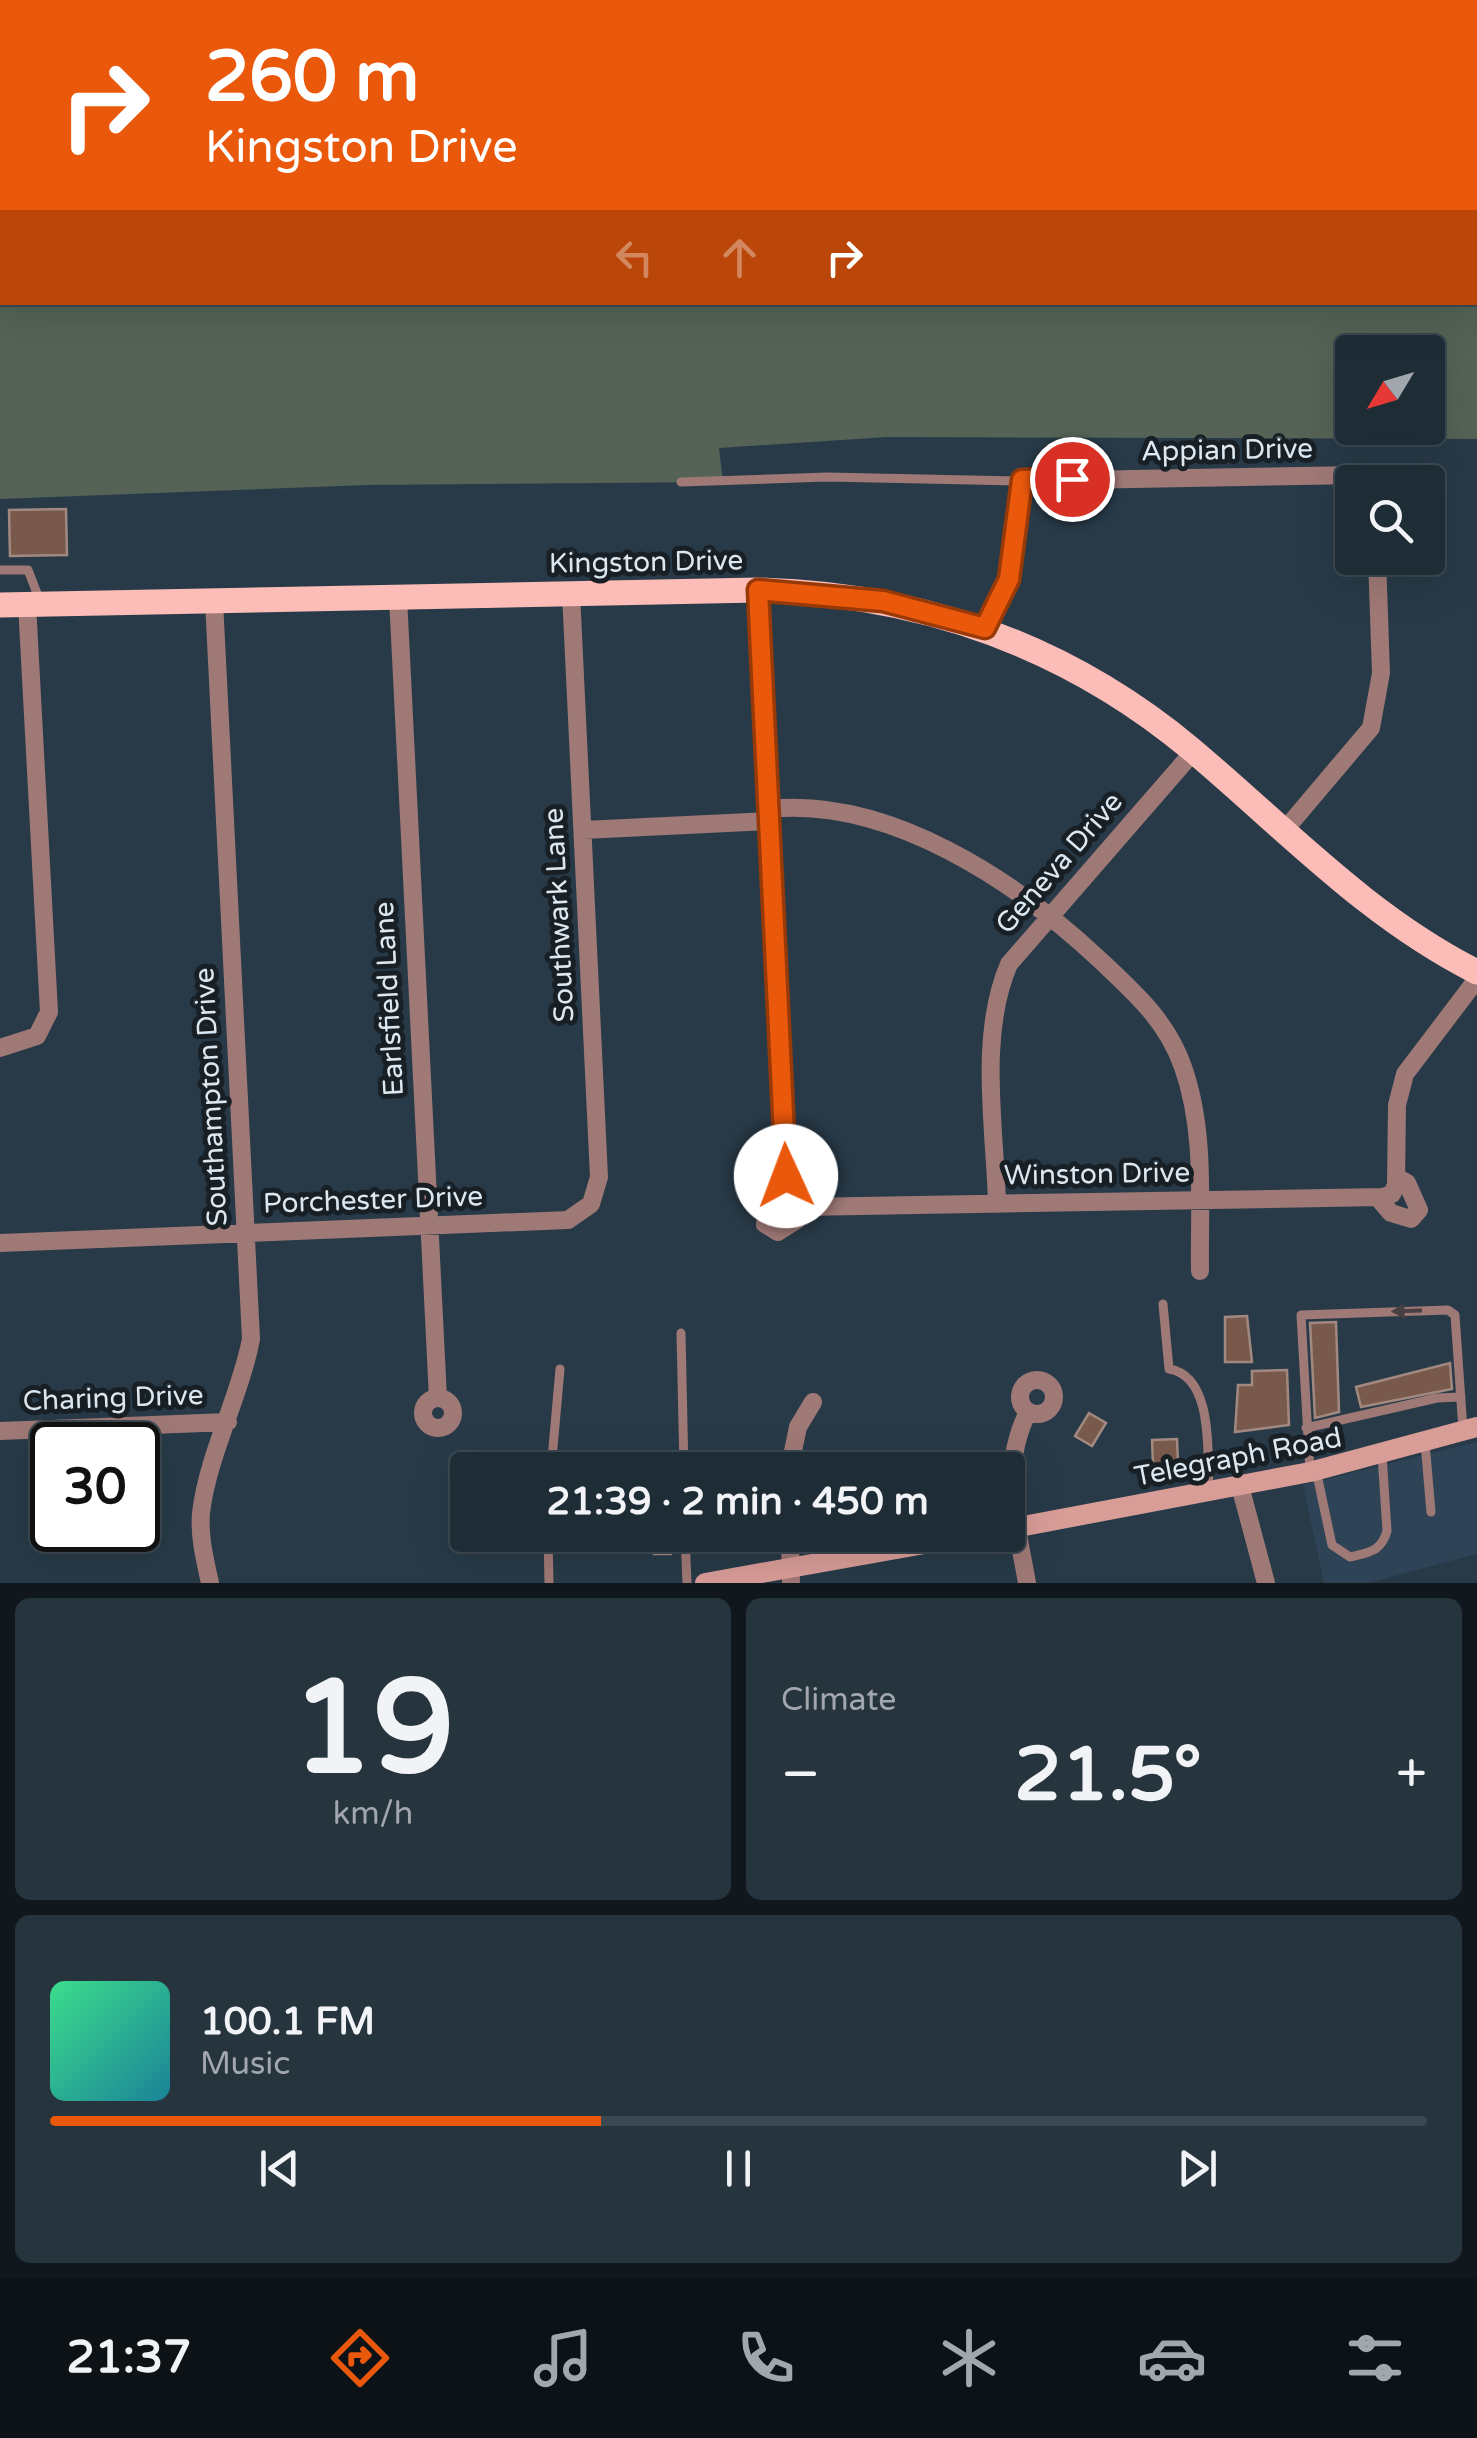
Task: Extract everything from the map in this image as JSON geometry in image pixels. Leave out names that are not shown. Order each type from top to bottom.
[{"type":"main road","name":"Kingston Drive","points":[[0,605],[758,590],[883,601],[985,628],[1086,675],[1194,751],[1282,832],[1394,924],[1477,976]]},
{"type":"main road","name":"Telegraph Road","points":[[1025,1526],[1313,1471],[1470,1430]]},
{"type":"main road","points":[[705,1583],[791,1575],[897,1552]]},
{"type":"street","name":"Appian Drive","points":[[1022,480],[1335,475]]},
{"type":"street","points":[[985,628],[1009,579],[1022,480]]},
{"type":"street","points":[[1282,832],[1371,728],[1381,673],[1378,575]]},
{"type":"street","points":[[758,590],[788,1188],[792,1200],[803,1207],[787,1229],[778,1232],[765,1224],[768,1206],[788,1188]]},
{"type":"street","name":"Southwark Lane","points":[[568,1220],[591,1204],[600,1177],[571,594]]},
{"type":"street","name":"Earlsfield Lane","points":[[398,597],[438,1398]]},
{"type":"street","name":"Southampton Drive","points":[[210,1583],[201,1536],[201,1511],[251,1338],[214,601]]},
{"type":"street","points":[[0,1048],[36,1036],[49,1012],[34,604]]},
{"type":"street","name":"Geneva Drive","points":[[997,1204],[992,1023],[997,992],[1008,964],[1194,751]]},
{"type":"street","points":[[583,830],[770,815],[791,807],[863,820],[949,850],[1048,914],[1140,997],[1167,1030],[1193,1097],[1198,1132],[1200,1272]]},
{"type":"street","name":"Winston Drive","points":[[803,1207],[1199,1199],[1389,1189],[1396,1105],[1405,1074],[1477,976]]},
{"type":"street","name":"Porchester Drive","points":[[0,1243],[568,1220]]},
{"type":"street","points":[[793,1452],[798,1427],[812,1402]]},
{"type":"street","points":[[1013,1452],[1028,1412]]},
{"type":"street","name":"Charing Drive","points":[[0,1430],[228,1422]]},
{"type":"street","points":[[1240,1486],[1266,1583]]},
{"type":"street","points":[[1019,1552],[1027,1583]]},
{"type":"lane","points":[[681,482],[827,477],[1022,480]]},
{"type":"lane","points":[[0,570],[28,570],[36,580],[34,604]]},
{"type":"lane","points":[[1163,1304],[1169,1369],[1182,1371],[1205,1403],[1209,1492]]},
{"type":"lane","points":[[1382,1455],[1387,1532],[1376,1551],[1350,1557],[1332,1545],[1313,1471],[1306,1428],[1302,1315],[1448,1310],[1456,1316],[1461,1397],[1470,1430]]},
{"type":"lane","points":[[680,1333],[683,1452]]},
{"type":"lane","points":[[553,1452],[560,1369]]},
{"type":"lane","points":[[1306,1428],[1437,1398],[1461,1397]]},
{"type":"lane","points":[[1426,1444],[1430,1512]]},
{"type":"lane","points":[[548,1552],[549,1583]]},
{"type":"lane","points":[[686,1552],[687,1583]]},
{"type":"shaded area","points":[[1477,1442],[1477,1554],[1367,1583],[1324,1583],[1303,1485]]},
{"type":"green space","points":[[0,305],[1477,305],[1477,439],[1445,439],[1445,335],[1335,335],[1335,439],[887,437],[719,448],[723,482],[368,485],[0,499]]},
{"type":"building","points":[[66,509],[67,555],[10,556],[9,510]]},
{"type":"building","points":[[1247,1316],[1252,1362],[1225,1362],[1225,1317]]},
{"type":"building","points":[[1336,1322],[1339,1412],[1315,1418],[1310,1323]]},
{"type":"building","points":[[1450,1363],[1452,1389],[1361,1407],[1356,1387]]},
{"type":"building","points":[[1287,1370],[1289,1425],[1235,1432],[1238,1385],[1252,1385],[1252,1371]]},
{"type":"building","points":[[1089,1413],[1106,1423],[1092,1446],[1075,1436]]},
{"type":"building","points":[[1177,1439],[1178,1463],[1153,1464],[1152,1440]]},
{"type":"route","points":[[786,1176],[758,590],[815,592],[883,601],[985,628],[1009,579],[1017,545],[1022,480],[1072,479]]}]
